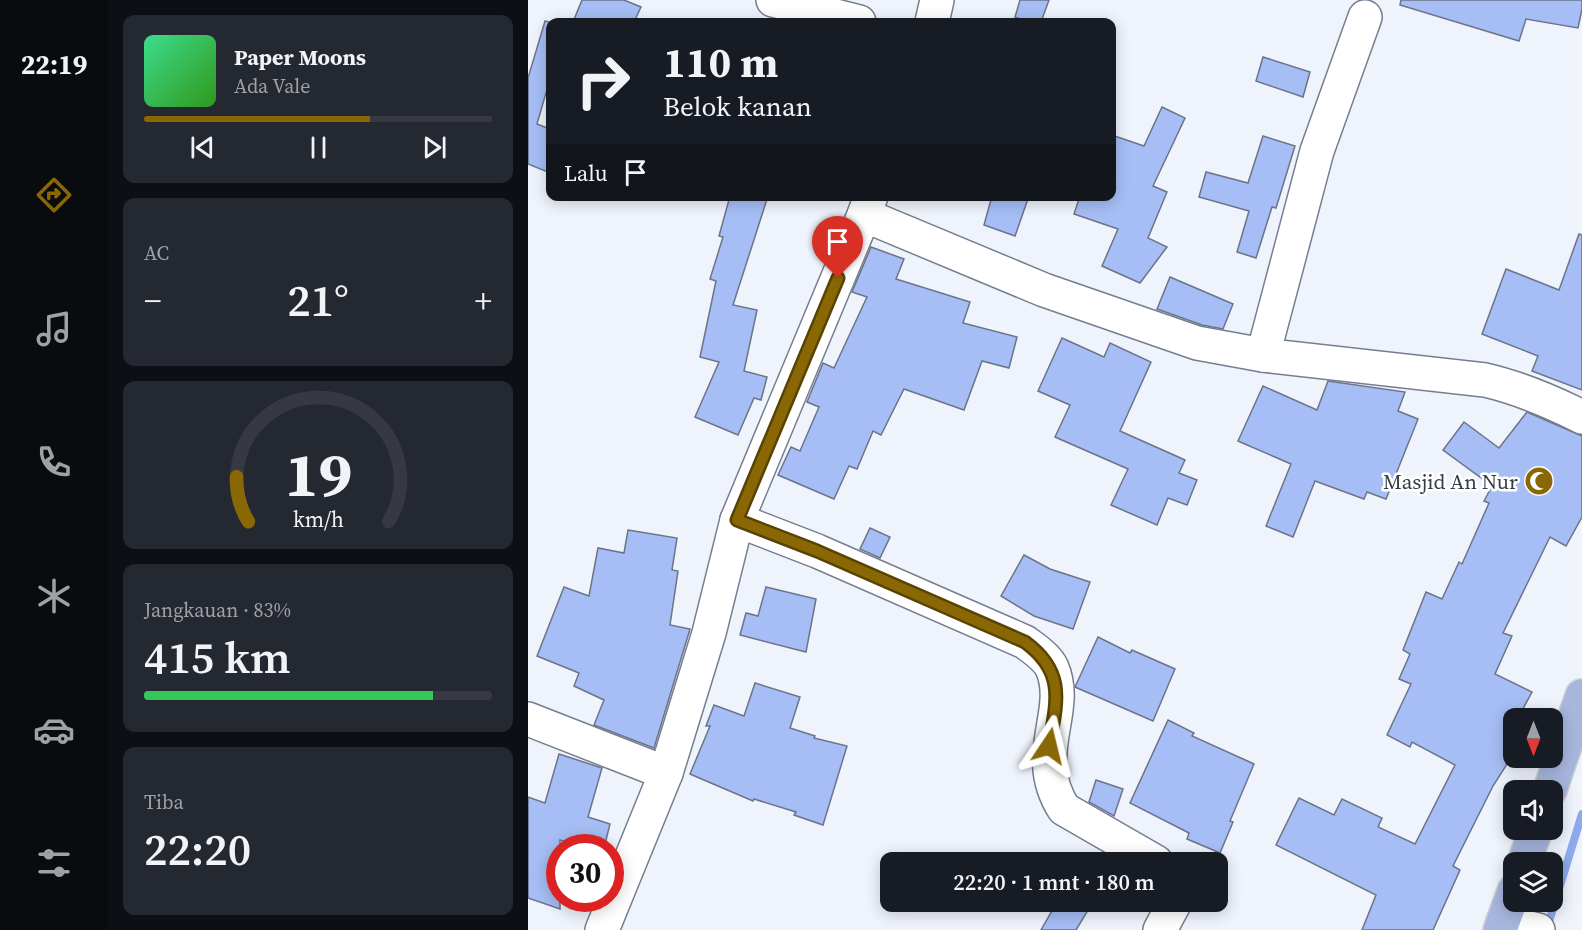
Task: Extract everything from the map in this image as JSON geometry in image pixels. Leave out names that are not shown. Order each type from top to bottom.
[{"type":"main road","points":[[1553,780],[1582,696]]},
{"type":"main road","points":[[1516,912],[1517,927]]},
{"type":"street","points":[[773,0],[843,18]]},
{"type":"street","points":[[933,18],[937,0]]},
{"type":"street","points":[[1263,355],[1317,152],[1365,17]]},
{"type":"street","points":[[602,930],[666,773],[709,633],[737,520],[868,206],[1044,290],[1197,343],[1263,355],[1485,380],[1522,389],[1582,417]]},
{"type":"street","points":[[737,520],[817,551],[1025,642],[1038,651],[1051,667],[1055,681],[1057,702],[1049,746],[1050,775],[1056,796],[1064,809],[1139,852]]},
{"type":"street","points":[[528,719],[666,773]]},
{"type":"street","points":[[1160,930],[1170,912]]},
{"type":"building","points":[[582,0],[624,0],[641,7],[636,18],[575,18]]},
{"type":"building","points":[[1020,0],[1049,0],[1042,18],[1015,17]]},
{"type":"building","points":[[1401,0],[1582,0],[1582,9],[1578,28],[1526,19],[1519,41],[1400,5]]},
{"type":"building","points":[[546,21],[546,93],[537,124],[546,127],[546,171],[528,164],[528,78]]},
{"type":"building","points":[[1263,57],[1310,72],[1303,97],[1256,81]]},
{"type":"building","points":[[1162,107],[1185,118],[1153,186],[1167,192],[1148,238],[1167,247],[1140,283],[1102,266],[1118,229],[1074,214],[1078,201],[1116,201],[1116,136],[1144,146]]},
{"type":"building","points":[[1263,136],[1295,146],[1276,208],[1272,207],[1256,258],[1237,252],[1249,211],[1199,197],[1206,172],[1248,183]]},
{"type":"building","points":[[729,201],[766,201],[733,305],[757,310],[744,371],[767,377],[761,400],[754,398],[738,435],[695,417],[719,362],[700,357],[716,281],[710,279],[723,237],[719,236]]},
{"type":"building","points":[[991,201],[1027,201],[1015,236],[984,225]]},
{"type":"building","points":[[1579,234],[1582,235],[1582,390],[1532,371],[1538,356],[1482,334],[1506,269],[1559,290]]},
{"type":"building","points":[[871,247],[904,259],[896,279],[970,302],[963,323],[1017,337],[1009,368],[982,361],[964,410],[904,389],[881,435],[873,431],[857,469],[849,466],[834,499],[778,475],[791,447],[800,451],[819,407],[807,402],[823,363],[834,368],[867,297],[852,292]]},
{"type":"building","points":[[1170,277],[1233,304],[1223,329],[1202,325],[1157,309]]},
{"type":"building","points":[[1062,338],[1104,357],[1110,343],[1151,362],[1120,431],[1185,460],[1179,473],[1197,480],[1187,505],[1168,498],[1157,525],[1111,505],[1128,469],[1055,437],[1070,405],[1038,391]]},
{"type":"building","points":[[1328,381],[1405,392],[1398,411],[1418,419],[1386,499],[1367,492],[1364,499],[1315,481],[1293,537],[1266,526],[1291,464],[1238,441],[1263,386],[1317,410]]},
{"type":"building","points":[[1527,412],[1582,436],[1582,517],[1566,546],[1550,537],[1503,633],[1512,636],[1495,674],[1532,692],[1523,708],[1503,708],[1504,768],[1453,866],[1460,870],[1433,930],[1362,930],[1376,895],[1276,845],[1299,798],[1334,815],[1342,799],[1382,818],[1378,827],[1415,844],[1455,765],[1412,742],[1410,747],[1387,735],[1411,684],[1399,679],[1410,654],[1403,650],[1426,592],[1442,599],[1459,562],[1462,564],[1489,503],[1484,501],[1492,486],[1443,450],[1464,422],[1499,448]]},
{"type":"building","points":[[870,528],[890,537],[880,558],[860,549]]},
{"type":"building","points":[[628,530],[677,538],[672,570],[678,571],[670,625],[690,629],[654,748],[594,725],[604,700],[574,686],[579,673],[537,656],[564,587],[589,596],[598,548],[624,553]]},
{"type":"building","points":[[1024,555],[1050,569],[1090,582],[1073,629],[1034,616],[1001,596]]},
{"type":"building","points":[[766,587],[816,599],[806,652],[740,635],[746,613],[758,616]]},
{"type":"building","points":[[1098,637],[1130,653],[1132,650],[1175,669],[1153,721],[1075,687]]},
{"type":"building","points":[[755,683],[800,697],[790,728],[815,736],[814,738],[847,746],[823,825],[794,815],[796,812],[754,799],[753,801],[690,774],[710,726],[706,726],[714,705],[744,716]]},
{"type":"building","points":[[1168,720],[1194,733],[1192,736],[1254,764],[1230,821],[1233,822],[1220,852],[1187,839],[1189,833],[1130,803]]},
{"type":"building","points":[[559,754],[602,768],[588,817],[610,824],[608,834],[546,834],[546,904],[528,898],[528,797],[545,803]]},
{"type":"building","points":[[1096,780],[1123,789],[1114,816],[1089,802]]},
{"type":"building","points":[[1051,912],[1087,912],[1076,930],[1041,930]]},
{"type":"waterway","points":[[1547,928],[1582,814]]},
{"type":"place","name":"Masjid An Nur","points":[[1539,481]]},
{"type":"route","points":[[838,278],[737,520],[817,551],[1025,642],[1038,651],[1051,667],[1055,681],[1057,702],[1049,746]]}]
